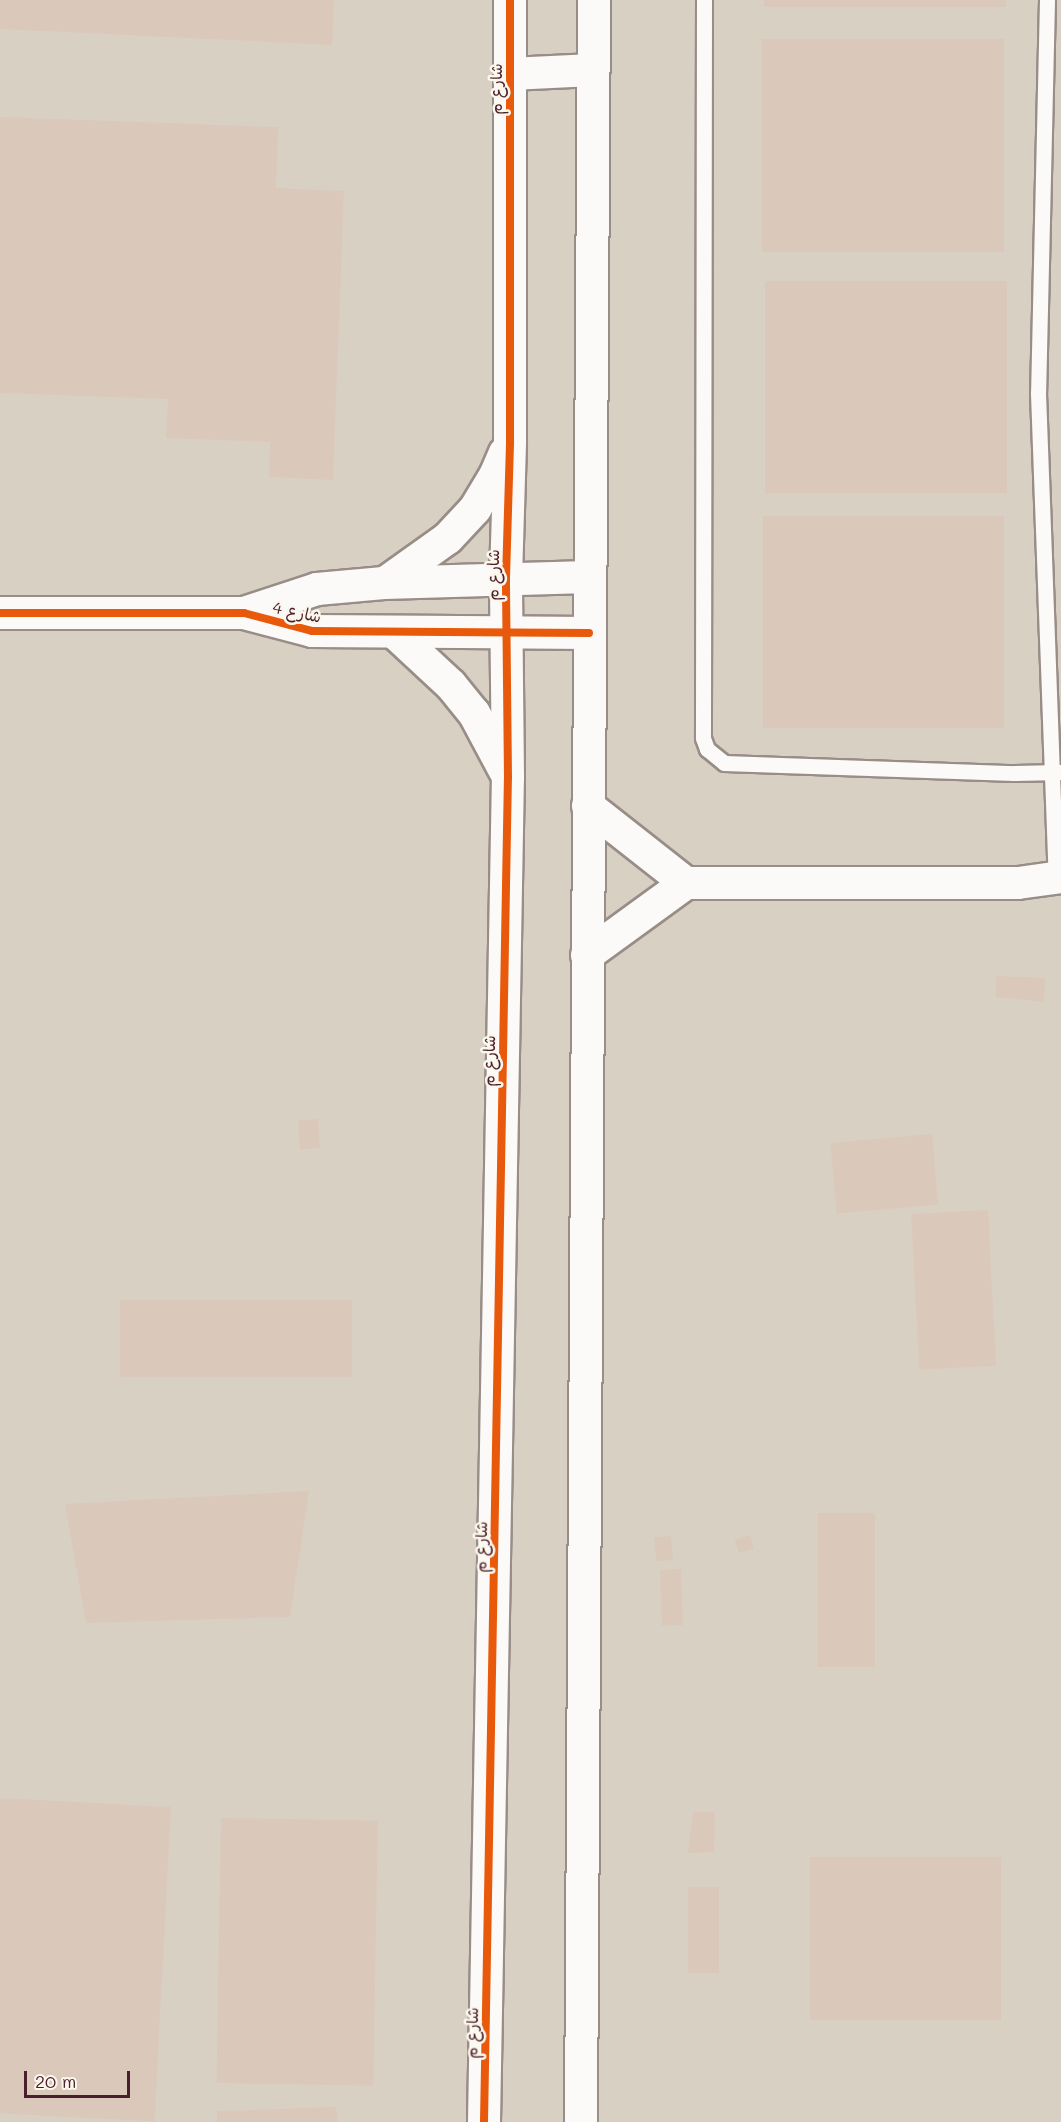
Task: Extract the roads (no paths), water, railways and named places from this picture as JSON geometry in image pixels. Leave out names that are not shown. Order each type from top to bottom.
[{"type":"street","name":"شارع م","points":[[484,2122],[508,778],[506,579],[510,441],[510,0]]},
{"type":"street","points":[[581,2122],[588,577],[594,0]]},
{"type":"street","points":[[510,74],[593,70]]},
{"type":"street","points":[[384,583],[448,538],[475,509],[495,476],[510,441]]},
{"type":"street","name":"شارع 4","points":[[244,614],[317,589],[384,583],[588,577]]},
{"type":"street","name":"شارع 4","points":[[0,613],[244,614],[312,631],[589,633]]},
{"type":"street","points":[[395,633],[451,685],[468,706],[493,745],[508,778]]},
{"type":"street","points":[[588,806],[686,882]]},
{"type":"street","points":[[587,955],[686,882],[1018,883],[1058,877]]},
{"type":"lane","points":[[704,0],[703,738],[707,749],[724,763],[1014,773],[1055,772]]},
{"type":"lane","points":[[1047,0],[1038,393],[1058,877]]}]
